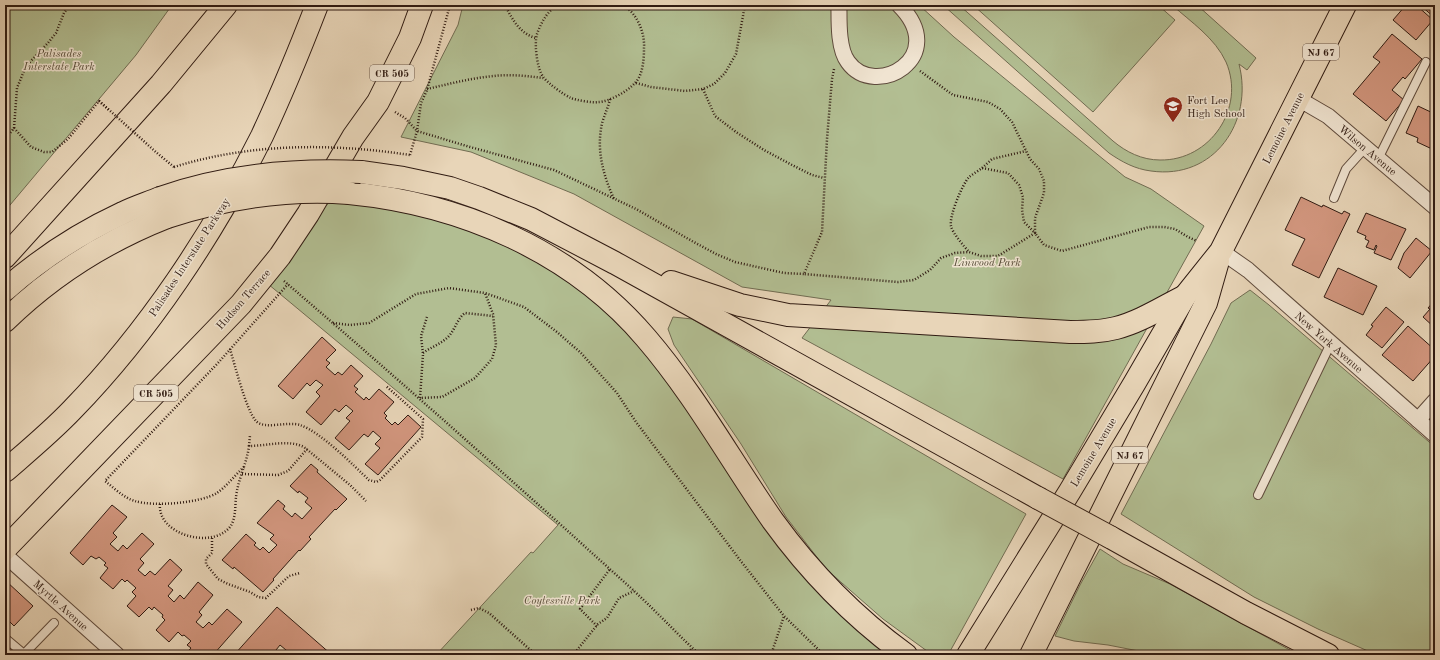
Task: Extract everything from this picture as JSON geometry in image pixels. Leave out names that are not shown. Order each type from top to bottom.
[{"type":"main road","points":[[5,257],[161,84],[226,5]]},
{"type":"main road","name":"Palisades Interstate Parkway","points":[[5,471],[71,411],[92,389],[132,341],[185,267],[220,212],[262,135],[317,5]]},
{"type":"main road","name":"Hudson Terrace","points":[[5,549],[213,333],[270,269],[299,229],[353,136],[378,102],[410,38],[422,5]]},
{"type":"main road","name":"Lemoine Avenue","points":[[1031,655],[1206,303],[1221,251],[1345,5]]},
{"type":"main road","points":[[5,321],[47,284],[87,256],[119,238],[164,208],[211,183],[263,174],[324,171],[382,174],[422,181],[450,188],[479,198],[537,222],[615,263],[1038,498],[1260,620],[1328,655]]},
{"type":"main road","points":[[5,290],[24,274],[74,239],[125,212],[219,202],[278,193],[315,191],[349,192],[405,200],[474,220],[543,253],[575,274],[604,297],[637,328],[669,367],[775,523],[809,565],[858,616],[906,655]]},
{"type":"main road","name":"Lemoine Avenue","points":[[968,655],[1074,484],[1185,296],[1221,251]]},
{"type":"main road","points":[[615,263],[740,305],[804,317],[1089,332],[1107,330],[1128,324],[1185,296]]},
{"type":"street","points":[[839,5],[841,41],[843,52],[848,62],[857,70],[869,75],[881,76],[893,73],[903,68],[911,60],[916,44],[916,33],[909,16],[898,5]]},
{"type":"street","name":"Wilson Avenue","points":[[1298,98],[1328,116],[1435,207]]},
{"type":"street","name":"New York Avenue","points":[[1221,251],[1248,270],[1435,435]]},
{"type":"street","points":[[1418,420],[1435,401]]},
{"type":"street","name":"Myrtle Avenue","points":[[5,555],[117,655]]},
{"type":"lane","points":[[1378,159],[1426,62]]},
{"type":"lane","points":[[1334,198],[1346,169],[1365,148]]},
{"type":"lane","points":[[1258,495],[1331,343]]},
{"type":"lane","points":[[5,638],[24,654],[54,623]]},
{"type":"path","points":[[5,140],[14,128],[17,88],[26,66],[52,38],[64,13],[70,5]]},
{"type":"path","points":[[410,155],[417,131],[421,104],[450,5]]},
{"type":"path","points":[[505,5],[516,25],[528,36],[536,38]]},
{"type":"path","points":[[544,78],[538,62],[536,38],[540,23],[558,5]]},
{"type":"path","points":[[426,90],[471,79],[495,76],[524,76],[544,78],[571,98],[598,102],[610,99],[636,83],[640,76],[642,65],[644,34],[630,9],[623,5]]},
{"type":"path","points":[[636,83],[651,87],[685,90],[703,89],[714,84],[725,73],[736,54],[745,5]]},
{"type":"path","points":[[804,274],[822,232],[824,178],[832,79],[841,41]]},
{"type":"path","points":[[911,60],[914,66],[922,73],[953,95],[988,102],[1000,109],[1012,122],[1030,160],[1039,168],[1044,181],[1044,194],[1035,218],[1034,234]]},
{"type":"path","points":[[703,89],[715,116],[736,132],[764,150],[792,165],[812,175],[824,178]]},
{"type":"path","points":[[610,99],[601,128],[600,145],[606,182],[614,199]]},
{"type":"path","points":[[14,128],[31,146],[44,152],[52,152],[68,139],[99,101],[174,167]]},
{"type":"path","points":[[378,102],[405,118],[417,131],[554,170],[636,209],[716,254],[735,262],[784,273],[898,282],[914,280],[930,270],[941,258],[955,253],[969,252],[981,256],[998,256],[1034,234]]},
{"type":"path","points":[[969,252],[958,239],[951,226],[961,191],[969,177],[992,159],[1026,150]]},
{"type":"path","points":[[982,168],[1008,173],[1019,184],[1024,197],[1022,210],[1024,222],[1044,244],[1062,251],[1149,227],[1175,229],[1197,241]]},
{"type":"path","points":[[270,269],[420,398],[634,591],[675,629],[700,655]]},
{"type":"path","points":[[244,467],[217,493],[186,502],[160,504],[134,501],[120,493],[105,480],[230,349],[288,284]]},
{"type":"path","points":[[333,323],[350,325],[369,323],[416,294],[449,288],[486,293],[524,307],[557,332],[581,353],[617,393],[636,422],[784,616],[824,655]]},
{"type":"path","points":[[420,398],[442,397],[475,378],[492,359],[496,344],[493,316],[486,293]]},
{"type":"path","points":[[423,353],[449,336],[464,313],[493,316]]},
{"type":"path","points":[[420,398],[423,353],[421,336],[427,317]]},
{"type":"path","points":[[230,349],[247,404],[255,420],[262,424],[291,424],[304,427],[322,438],[369,480],[376,482],[380,480],[422,438],[423,419],[386,386]]},
{"type":"path","points":[[160,504],[160,515],[173,528],[189,537],[212,538],[225,531],[231,526],[234,517],[236,494],[249,446],[250,435]]},
{"type":"path","points":[[249,446],[297,443],[307,449],[340,476],[366,501]]},
{"type":"path","points":[[242,474],[278,475],[288,471],[307,449]]},
{"type":"path","points":[[212,538],[212,553],[206,559],[206,564],[218,579],[250,592],[258,597],[266,598],[289,576],[300,573]]},
{"type":"path","points":[[597,626],[580,609],[610,569]]},
{"type":"path","points":[[573,655],[597,626],[607,618],[619,598],[634,591]]},
{"type":"path","points":[[470,610],[479,608],[489,613],[536,655]]},
{"type":"path","points":[[771,655],[784,616]]},
{"type":"path","points":[[687,655],[692,648]]},
{"type":"green space","name":"Palisades Interstate Park","points":[[5,5],[172,5],[136,55],[5,211]]},
{"type":"green space","name":"Linwood Park","points":[[463,5],[919,5],[954,37],[1125,177],[1151,189],[1204,226],[1063,479],[802,338],[831,300],[742,287],[574,194],[471,152],[401,137],[458,25]]},
{"type":"green space","points":[[943,5],[959,5],[1113,141],[1123,149],[1147,159],[1160,160],[1178,158],[1194,152],[1208,142],[1219,129],[1227,113],[1231,97],[1231,79],[1226,62],[1216,45],[1172,5],[1197,5],[1256,58],[1247,70],[1239,64],[1242,86],[1240,106],[1234,126],[1224,143],[1210,156],[1193,166],[1173,171],[1145,170],[1129,165],[1109,153]]},
{"type":"green space","points":[[973,5],[1158,5],[1175,20],[1093,112]]},
{"type":"green space","name":"Coytesville Park","points":[[349,193],[440,209],[604,297],[775,523],[906,655],[436,655],[531,552],[533,553],[558,525],[262,279],[308,214]]},
{"type":"green space","points":[[1250,290],[1435,447],[1435,655],[1377,655],[1318,629],[1254,597],[1121,514],[1211,344],[1231,303]]},
{"type":"green space","points":[[673,317],[692,319],[1026,514],[948,655],[936,655],[927,651],[883,619],[826,569],[786,517],[741,444],[674,345],[668,329]]},
{"type":"green space","points":[[1100,549],[1123,564],[1170,584],[1299,655],[1159,655],[1108,645],[1074,641],[1055,636],[1080,585]]},
{"type":"building","points":[[1406,5],[1416,5],[1433,20],[1416,40],[1393,20]]},
{"type":"building","points":[[1420,5],[1435,5],[1435,18]]},
{"type":"building","points":[[1392,34],[1422,59],[1405,79],[1403,77],[1392,90],[1404,100],[1386,121],[1353,94],[1380,62],[1373,57]]},
{"type":"building","points":[[1418,106],[1435,114],[1435,142],[1432,149],[1417,142],[1418,138],[1406,133]]},
{"type":"building","points":[[1301,197],[1342,214],[1344,211],[1350,214],[1319,278],[1292,265],[1305,239],[1285,230]]},
{"type":"building","points":[[1366,213],[1406,229],[1391,260],[1374,253],[1377,246],[1376,245],[1374,250],[1366,247],[1369,241],[1365,239],[1366,236],[1357,232]]},
{"type":"building","points":[[1416,238],[1432,251],[1410,278],[1398,268],[1404,253]]},
{"type":"building","points":[[1338,268],[1377,286],[1363,315],[1324,297]]},
{"type":"building","points":[[1435,300],[1435,328],[1423,317]]},
{"type":"building","points":[[1386,307],[1404,322],[1382,348],[1366,335],[1373,326],[1371,325]]},
{"type":"building","points":[[1408,326],[1435,350],[1435,356],[1413,381],[1382,355]]},
{"type":"building","points":[[322,337],[336,350],[326,360],[330,363],[326,367],[335,375],[338,372],[342,375],[351,365],[363,376],[354,386],[358,389],[355,392],[364,400],[366,397],[369,400],[379,389],[394,402],[384,413],[387,416],[385,418],[392,425],[395,422],[398,425],[408,415],[421,427],[378,475],[365,464],[380,448],[375,444],[381,438],[373,431],[368,437],[364,434],[349,450],[335,438],[350,421],[346,418],[353,411],[346,405],[339,412],[335,409],[321,425],[306,412],[320,396],[316,392],[323,385],[316,380],[310,386],[307,383],[293,399],[278,386]]},
{"type":"building","points":[[311,464],[318,470],[317,472],[347,499],[336,510],[335,509],[309,537],[311,539],[300,551],[299,550],[263,592],[234,567],[233,569],[222,560],[246,534],[256,543],[254,545],[260,550],[263,547],[269,553],[277,545],[270,539],[274,535],[257,523],[278,500],[285,506],[283,509],[292,517],[295,513],[302,519],[312,508],[305,502],[308,498],[299,491],[298,493],[290,486]]},
{"type":"building","points":[[112,505],[127,517],[113,533],[117,537],[110,544],[118,551],[123,545],[127,549],[142,533],[154,544],[140,559],[144,563],[138,570],[145,576],[150,571],[155,575],[170,559],[182,570],[168,586],[173,590],[168,596],[174,602],[180,595],[184,599],[198,582],[213,595],[199,612],[202,615],[196,622],[203,628],[209,622],[212,625],[227,609],[242,622],[213,655],[185,655],[191,648],[187,645],[191,641],[178,632],[169,642],[156,630],[165,620],[162,617],[163,615],[154,607],[152,610],[149,607],[139,617],[127,606],[136,596],[132,592],[136,588],[127,580],[125,582],[122,579],[113,589],[100,578],[108,568],[104,565],[106,563],[99,557],[96,559],[91,556],[83,565],[70,553]]},
{"type":"building","points":[[6,581],[33,606],[14,626],[5,617]]},
{"type":"building","points":[[277,607],[332,655],[292,655],[280,645],[272,655],[234,655]]},
{"type":"place","name":"Fort Lee High School","points":[[1173,123]]}]
